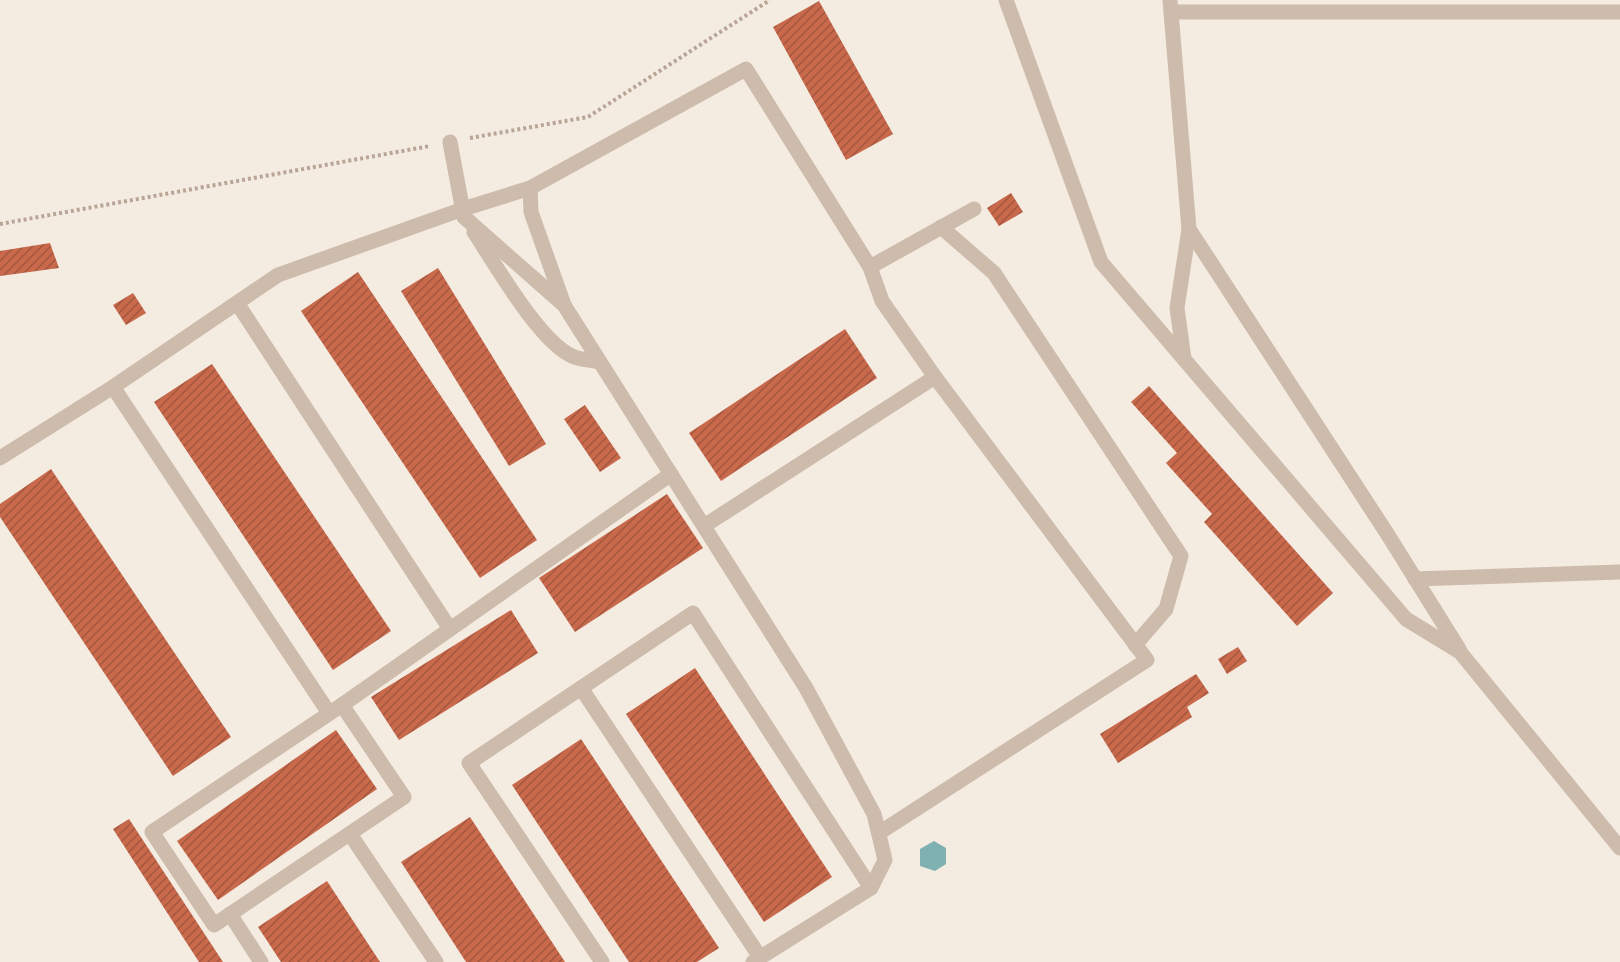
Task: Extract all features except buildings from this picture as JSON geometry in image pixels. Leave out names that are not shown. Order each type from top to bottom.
[{"type":"street","points":[[1006,0],[1101,262],[1406,619],[1460,652]]},
{"type":"street","points":[[1184,359],[1177,308],[1189,229],[1171,6],[1620,12]]},
{"type":"street","points":[[0,458],[112,387],[278,275],[464,213],[530,188],[746,69],[870,267],[882,301],[935,377],[1147,660],[879,833]]},
{"type":"street","points":[[450,142],[464,213],[511,288],[548,338],[573,356],[600,362]]},
{"type":"street","points":[[530,188],[531,212],[564,305],[806,688],[874,814],[885,860],[871,888],[757,960],[581,688]]},
{"type":"street","points":[[870,267],[974,209]]},
{"type":"street","points":[[464,213],[564,305]]},
{"type":"street","points":[[941,227],[994,273],[1181,556],[1166,609],[1135,645]]},
{"type":"street","points":[[1189,229],[1460,652],[1620,848]]},
{"type":"street","points":[[237,303],[450,629]]},
{"type":"street","points":[[704,526],[935,377]]},
{"type":"street","points":[[112,387],[335,709],[404,798],[214,924],[152,832],[335,709],[671,474]]},
{"type":"street","points":[[1415,579],[1620,572]]},
{"type":"street","points":[[602,962],[469,763],[693,613],[871,888]]},
{"type":"street","points":[[350,834],[436,962]]},
{"type":"street","points":[[230,914],[261,962]]},
{"type":"path","points":[[0,224],[588,117],[770,0]]},
{"type":"water","points":[[934,841],[946,848],[946,864],[935,871],[920,866],[920,849]]}]
